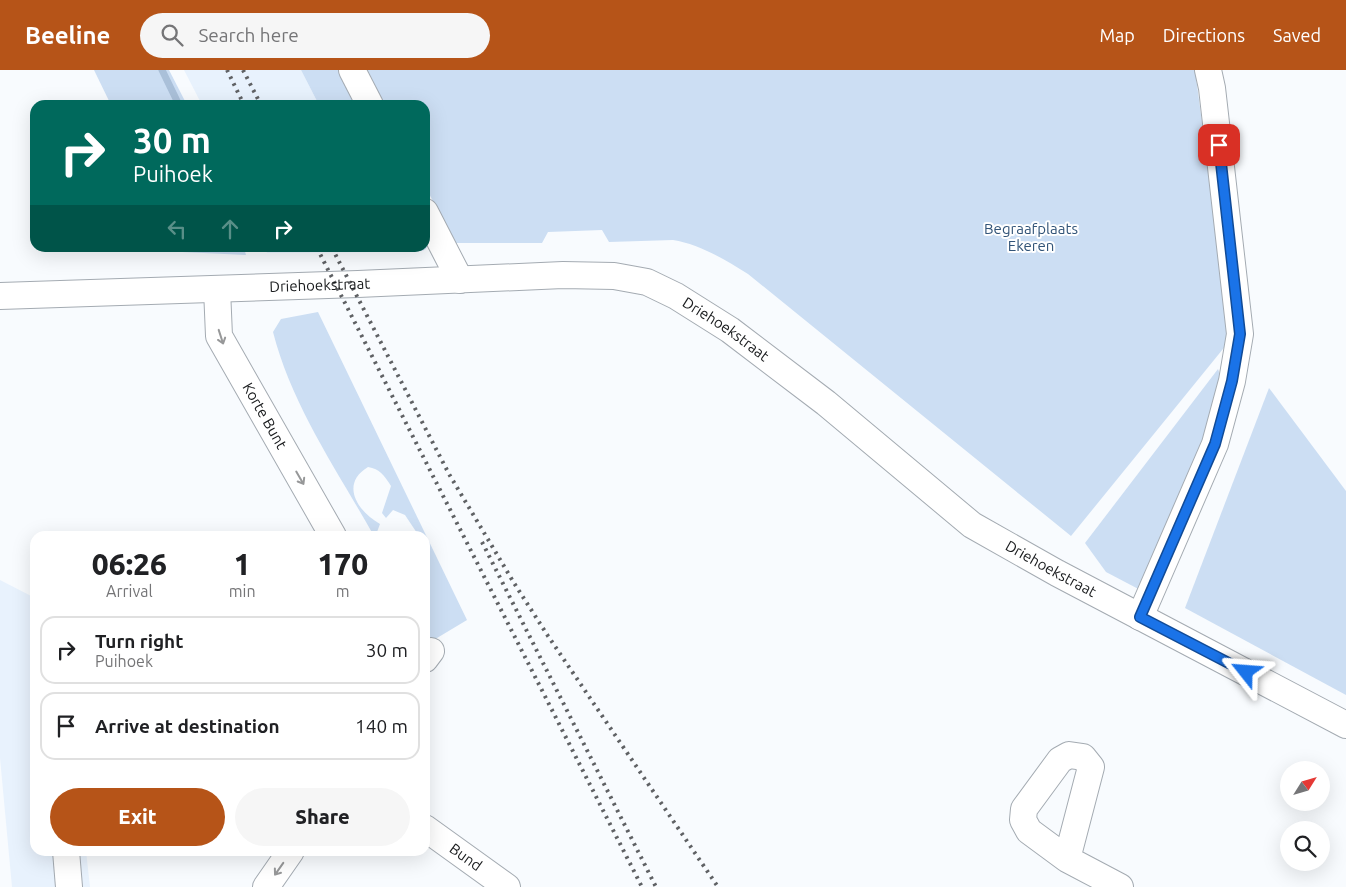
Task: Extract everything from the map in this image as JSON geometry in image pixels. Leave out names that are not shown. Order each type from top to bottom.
[{"type":"street","points":[[352,70],[367,100]]},
{"type":"street","points":[[1140,617],[1215,444],[1232,381],[1240,334],[1212,88],[1208,70]]},
{"type":"street","points":[[430,222],[460,280]]},
{"type":"street","name":"Driehoekstraat","points":[[0,296],[564,275],[614,276],[646,282],[676,296],[730,330],[798,382],[972,524],[1058,573],[1346,725]]},
{"type":"street","name":"Korte Bunt","points":[[217,289],[219,336],[330,531]]},
{"type":"street","name":"Bund","points":[[430,832],[507,887]]},
{"type":"street","points":[[66,856],[69,887]]},
{"type":"street","points":[[266,887],[288,856]]},
{"type":"street","points":[[1067,859],[1120,887]]},
{"type":"shaded area","points":[[184,70],[301,70],[316,100],[199,100]]},
{"type":"shaded area","points":[[267,252],[392,252],[267,253]]},
{"type":"shaded area","points":[[0,580],[30,595],[30,856],[87,856],[90,887],[12,887],[0,758]]},
{"type":"green space","points":[[94,70],[169,70],[184,100],[109,100]]},
{"type":"green space","points":[[301,70],[341,70],[356,100],[316,100]]},
{"type":"green space","name":"Begraafplaats Ekeren","points":[[365,70],[1195,70],[1229,324],[1227,344],[1071,536],[748,274],[712,253],[693,245],[673,240],[609,242],[602,230],[548,232],[542,243],[455,243],[430,196],[430,100],[380,100]]},
{"type":"green space","points":[[182,252],[245,252],[246,255]]},
{"type":"green space","points":[[318,312],[424,531],[416,531],[405,515],[393,510],[386,518],[382,513],[391,486],[381,473],[376,469],[368,467],[355,481],[353,489],[355,497],[364,512],[380,524],[377,531],[371,531],[317,437],[292,386],[273,332],[281,319]]},
{"type":"green space","points":[[1218,369],[1222,380],[1223,395],[1146,593],[1106,572],[1085,543]]},
{"type":"green space","points":[[1269,388],[1346,491],[1346,695],[1185,608]]},
{"type":"green space","points":[[430,544],[467,620],[432,641],[430,638]]},
{"type":"waterway","points":[[162,70],[177,100]]},
{"type":"railway","points":[[227,70],[242,100]]},
{"type":"railway","points":[[243,70],[258,100]]},
{"type":"railway","points":[[319,252],[642,887]]},
{"type":"railway","points":[[334,252],[449,474],[514,583],[718,887]]},
{"type":"railway","points":[[482,542],[656,887]]},
{"type":"route","points":[[1219,145],[1240,334],[1232,381],[1215,444],[1140,617],[1246,672]]}]
